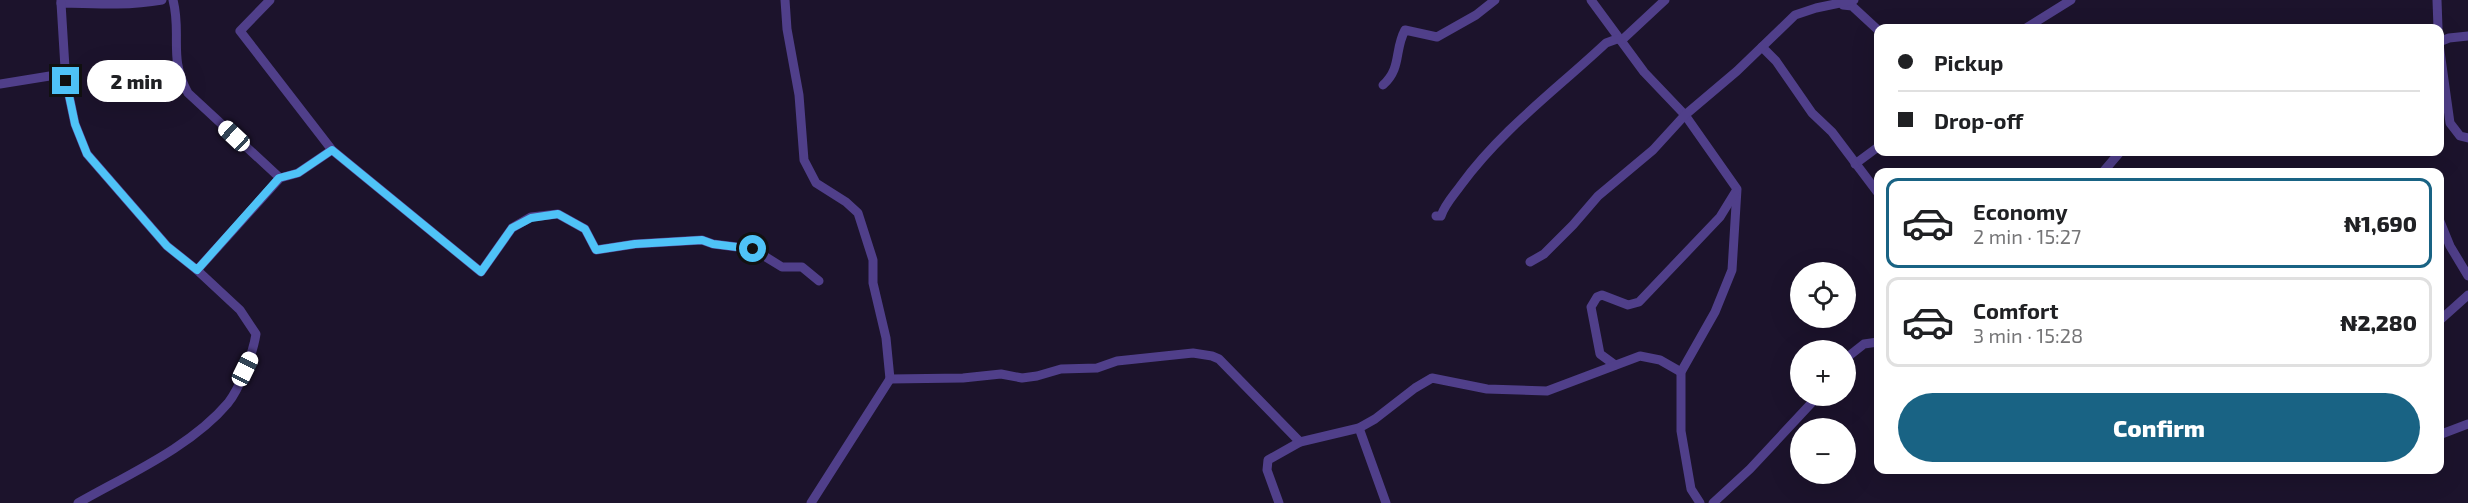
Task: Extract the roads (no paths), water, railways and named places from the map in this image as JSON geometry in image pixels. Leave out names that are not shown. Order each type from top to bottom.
[{"type":"street","points":[[62,74],[65,68],[61,2],[143,3],[161,0],[174,3],[175,60],[188,93],[279,178]]},
{"type":"street","points":[[270,0],[240,31],[332,150],[481,272],[512,228],[531,218],[558,214],[585,229],[596,250],[635,244],[702,240],[713,244],[753,249],[782,267],[802,267],[819,282]]},
{"type":"street","points":[[785,0],[787,29],[799,95],[804,159],[816,183],[846,202],[858,213],[873,260],[873,283],[886,338],[890,379],[811,503]]},
{"type":"street","points":[[1383,85],[1392,77],[1400,39],[1405,30],[1437,37],[1476,15],[1495,0]]},
{"type":"street","points":[[1591,0],[1623,40],[1625,47],[1644,72],[1685,115],[1737,189],[1732,270],[1715,312],[1681,372],[1681,431],[1691,489],[1700,503]]},
{"type":"street","points":[[1623,40],[1665,0]]},
{"type":"street","points":[[1835,4],[1854,0]]},
{"type":"street","points":[[2032,24],[2071,0]]},
{"type":"street","points":[[2437,0],[2438,24]]},
{"type":"street","points":[[1530,262],[1544,254],[1598,196],[1653,150],[1685,115],[1795,15],[1815,4],[1852,6],[1874,26]]},
{"type":"street","points":[[2444,40],[2468,36]]},
{"type":"street","points":[[1436,216],[1441,216],[1444,208],[1469,174],[1491,149],[1553,90],[1606,43],[1617,39],[1623,40]]},
{"type":"street","points":[[1762,47],[1776,61],[1812,113],[1832,132],[1874,188]]},
{"type":"street","points":[[0,84],[62,74]]},
{"type":"street","points":[[62,74],[66,81],[75,124],[87,154],[167,246],[240,310],[256,334],[253,353],[229,402],[186,441],[78,503]]},
{"type":"street","points":[[2444,79],[2450,123],[2454,132],[2468,138]]},
{"type":"street","points":[[197,270],[279,178],[298,173],[332,150]]},
{"type":"street","points":[[1855,164],[1874,150]]},
{"type":"street","points":[[2106,168],[2117,156]]},
{"type":"street","points":[[1615,365],[1600,354],[1591,307],[1593,300],[1602,294],[1628,305],[1639,302],[1720,217],[1737,189]]},
{"type":"street","points":[[2444,231],[2468,276]]},
{"type":"street","points":[[2444,317],[2468,295]]},
{"type":"street","points":[[1856,350],[1864,344],[1874,343]]},
{"type":"street","points":[[890,379],[963,378],[1001,374],[1022,378],[1061,369],[1097,368],[1117,361],[1193,353],[1218,359],[1300,442]]},
{"type":"street","points":[[1279,503],[1267,470],[1268,460],[1300,442],[1359,428],[1432,378],[1487,389],[1547,391],[1640,356],[1652,357],[1681,372]]},
{"type":"street","points":[[1713,503],[1750,469],[1809,406]]},
{"type":"street","points":[[2444,433],[2468,424]]},
{"type":"street","points":[[1359,428],[1386,503]]}]
